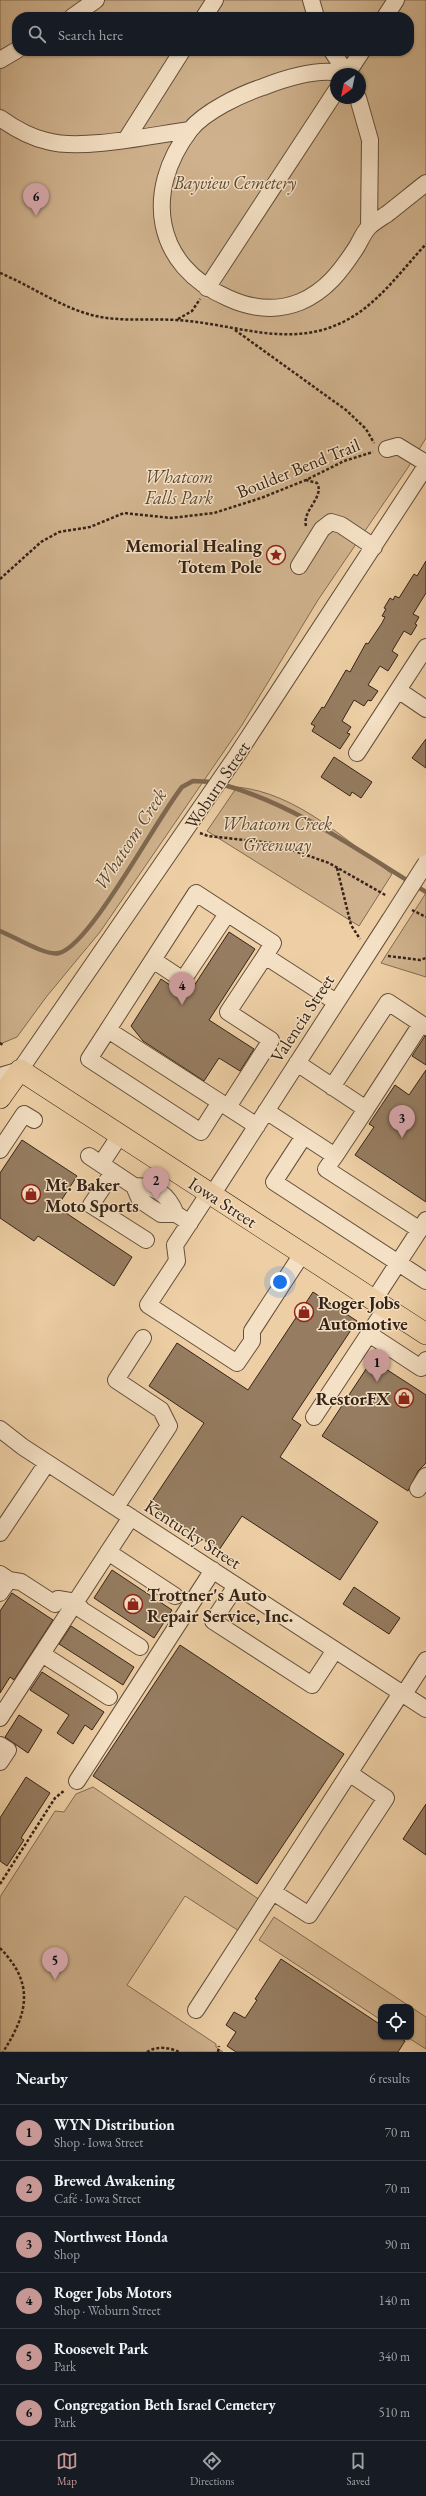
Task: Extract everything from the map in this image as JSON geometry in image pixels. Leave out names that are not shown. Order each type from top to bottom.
[{"type":"main road","name":"Woburn Street","points":[[0,1098],[10,1073]]},
{"type":"main road","name":"Iowa Street","points":[[10,1073],[120,1135],[426,1334]]},
{"type":"street","points":[[79,12],[96,0]]},
{"type":"street","points":[[207,12],[215,0]]},
{"type":"street","points":[[310,0],[314,12]]},
{"type":"street","points":[[388,12],[396,0]]},
{"type":"street","points":[[0,60],[12,53]]},
{"type":"street","points":[[127,138],[179,56]]},
{"type":"street","points":[[335,56],[342,68]]},
{"type":"street","points":[[350,68],[359,56]]},
{"type":"street","points":[[330,71],[280,81],[257,89],[207,115],[190,130],[165,179],[162,190],[162,215],[169,242],[180,265],[196,282],[234,301],[260,308],[274,309],[301,301],[318,292],[332,280],[346,264],[369,227],[426,183]]},
{"type":"street","points":[[207,288],[330,100]]},
{"type":"street","points":[[360,104],[370,140],[369,227]]},
{"type":"street","points":[[0,118],[32,137],[48,142],[79,144],[190,130]]},
{"type":"street","points":[[387,449],[398,446],[426,465]]},
{"type":"street","name":"Woburn Street","points":[[10,1073],[194,818],[374,547],[426,465]]},
{"type":"street","points":[[299,566],[318,536],[328,524],[337,523],[374,547]]},
{"type":"street","points":[[357,753],[426,647]]},
{"type":"street","points":[[398,690],[426,709]]},
{"type":"street","name":"Valencia Street","points":[[302,1254],[252,1331],[252,1340],[237,1363],[148,1305],[177,1261],[175,1245],[183,1218],[210,1194],[257,1126],[426,863]]},
{"type":"street","points":[[196,893],[273,943],[264,956],[228,1012],[271,1040],[224,1105],[201,1132],[89,1059],[196,893]]},
{"type":"street","points":[[153,960],[183,980],[227,914]]},
{"type":"street","points":[[264,956],[336,1002]]},
{"type":"street","points":[[314,1417],[369,1334],[398,1263],[423,1225],[326,1169],[366,1108],[424,1026],[388,1002],[332,1087]]},
{"type":"street","points":[[108,1030],[257,1126]]},
{"type":"street","points":[[297,1064],[366,1108]]},
{"type":"street","points":[[266,1111],[335,1156]]},
{"type":"street","points":[[0,1150],[24,1114],[34,1120]]},
{"type":"street","points":[[120,1135],[101,1164],[91,1205],[146,1240]]},
{"type":"street","points":[[304,1136],[274,1182],[426,1281]]},
{"type":"street","points":[[101,1164],[134,1186],[140,1200],[161,1214],[183,1218]]},
{"type":"street","points":[[369,1334],[421,1368],[426,1360]]},
{"type":"street","points":[[116,1507],[169,1426],[161,1410],[116,1380],[143,1338]]},
{"type":"street","name":"Kentucky Street","points":[[0,1429],[47,1463],[426,1709]]},
{"type":"street","points":[[0,1533],[47,1463]]},
{"type":"street","points":[[0,1718],[131,1517]]},
{"type":"street","points":[[108,1552],[175,1596]]},
{"type":"street","points":[[77,1781],[213,1570]]},
{"type":"street","points":[[0,1594],[5,1577],[21,1582],[55,1604],[58,1599],[76,1602],[82,1610],[140,1647]]},
{"type":"street","points":[[236,1586],[213,1621],[312,1685],[335,1650]]},
{"type":"street","points":[[42,1654],[109,1697]]},
{"type":"street","points":[[196,2010],[349,1773],[426,1660]]},
{"type":"street","points":[[0,1745],[8,1750],[0,1762]]},
{"type":"street","points":[[273,1892],[309,1915],[386,1798],[349,1773]]},
{"type":"path","points":[[0,274],[86,313],[107,319],[176,320],[192,311],[207,288]]},
{"type":"path","points":[[234,329],[346,410],[366,429],[376,445],[387,449]]},
{"type":"path","name":"Boulder Bend Trail","points":[[0,579],[41,542],[59,532],[90,527],[124,513],[171,518],[214,513],[261,498],[306,480],[344,461],[387,449]]},
{"type":"path","points":[[306,480],[317,483],[319,487],[318,494],[306,514],[305,522],[306,528],[318,536]]},
{"type":"path","points":[[200,833],[208,836],[272,843],[337,868],[387,896]]},
{"type":"path","points":[[337,868],[351,925],[362,941]]},
{"type":"path","points":[[412,910],[426,917]]},
{"type":"path","points":[[388,956],[420,960],[426,958]]},
{"type":"path","points":[[0,1043],[4,1046]]},
{"type":"path","points":[[0,1884],[55,1798],[77,1781]]},
{"type":"path","points":[[0,1948],[13,1961],[20,1976],[25,1996],[23,2015],[2,2052]]},
{"type":"path","points":[[218,2052],[219,2046]]},
{"type":"path","points":[[147,2052],[151,2049],[164,2048],[179,2052]]},
{"type":"green space","name":"Whatcom Falls Park","points":[[0,0],[426,0],[426,438],[409,466],[318,600],[242,725],[100,932],[47,996],[17,1037],[0,1044]]},
{"type":"green space","name":"Whatcom Creek Greenway","points":[[237,787],[259,791],[280,798],[300,808],[338,833],[392,874],[359,926],[207,831]]},
{"type":"green space","points":[[426,893],[426,977],[381,963]]},
{"type":"green space","points":[[93,1787],[260,1900],[239,1931],[185,1896],[127,1985],[216,2044],[216,2047],[223,2052],[0,2052],[0,1897],[55,1811],[64,1812],[76,1794]]},
{"type":"green space","points":[[274,1917],[406,2004],[378,2004],[378,2018],[259,1940]]},
{"type":"green space","points":[[414,2009],[426,2017],[426,2049],[412,2040],[414,2040]]},
{"type":"building","points":[[426,561],[426,593],[413,614],[419,617],[415,624],[417,625],[411,635],[404,631],[392,651],[398,655],[388,671],[380,666],[368,685],[378,691],[371,701],[368,700],[364,706],[354,700],[342,721],[351,727],[347,733],[350,734],[340,749],[312,731],[315,726],[311,724],[322,707],[324,708],[346,670],[350,672],[366,643],[368,644],[382,623],[385,617],[382,616],[386,609],[384,608],[390,598],[393,600],[395,596],[399,598],[414,574],[417,576]]},
{"type":"building","points":[[426,739],[426,768],[412,758]]},
{"type":"building","points":[[334,757],[372,782],[361,798],[352,792],[350,796],[321,777]]},
{"type":"building","points":[[229,932],[255,949],[209,1020],[254,1049],[240,1071],[219,1058],[204,1081],[143,1041],[131,1026],[161,979],[179,991],[189,987],[192,989]]},
{"type":"building","points":[[426,1036],[426,1065],[412,1056]]},
{"type":"building","points":[[426,1070],[426,1202],[355,1155],[374,1127],[369,1124],[395,1085],[409,1095]]},
{"type":"building","points":[[22,1140],[77,1176],[57,1207],[132,1257],[114,1286],[38,1236],[34,1241],[0,1218],[0,1173]]},
{"type":"building","points":[[313,1292],[357,1321],[292,1419],[301,1425],[280,1457],[378,1522],[340,1580],[242,1516],[219,1550],[150,1504],[204,1423],[149,1386],[177,1343],[248,1390]]},
{"type":"building","points":[[372,1360],[426,1395],[426,1463],[418,1471],[408,1491],[322,1436]]},
{"type":"building","points":[[112,1570],[172,1610],[154,1638],[94,1598]]},
{"type":"building","points":[[354,1587],[400,1618],[389,1634],[343,1604]]},
{"type":"building","points":[[12,1593],[53,1620],[14,1680],[10,1677],[0,1693],[0,1611]]},
{"type":"building","points":[[71,1626],[134,1667],[123,1685],[59,1644]]},
{"type":"building","points":[[180,1645],[344,1754],[257,1884],[93,1776]]},
{"type":"building","points":[[42,1672],[104,1712],[92,1730],[85,1725],[73,1744],[57,1733],[69,1715],[30,1690]]},
{"type":"building","points":[[19,1715],[42,1730],[28,1753],[5,1737]]},
{"type":"building","points":[[26,1777],[50,1793],[21,1838],[24,1840],[7,1866],[0,1861],[0,1818]]},
{"type":"building","points":[[426,1804],[426,1855],[403,1839]]},
{"type":"building","points":[[281,1959],[378,2023],[378,2040],[405,2041],[398,2052],[236,2052],[227,2046],[236,2032],[226,2025],[234,2012],[245,2018],[257,2000],[255,1999]]},
{"type":"waterway","name":"Whatcom Creek","points":[[0,931],[47,952],[59,953],[72,945],[88,928],[105,906],[182,787],[193,781],[214,782]]},
{"type":"waterway","name":"Whatcom Creek","points":[[221,784],[249,793],[302,817],[426,892]]},
{"type":"place","name":"Congregation Beth Israel Cemetery","points":[[36,216]]},
{"type":"place","name":"Memorial Healing Totem Pole","points":[[276,555]]},
{"type":"place","name":"Roger Jobs Motors","points":[[182,1005]]},
{"type":"place","name":"Northwest Honda","points":[[402,1138]]},
{"type":"place","name":"Mt. Baker Moto Sports","points":[[31,1194]]},
{"type":"place","name":"Brewed Awakening","points":[[156,1200]]},
{"type":"place","name":"Roger Jobs Automotive","points":[[304,1312]]},
{"type":"place","name":"WYN Distribution","points":[[377,1382]]},
{"type":"place","name":"RestorFX","points":[[404,1398]]},
{"type":"place","name":"Trottner's Auto Repair Service, Inc.","points":[[133,1604]]},
{"type":"place","name":"Roosevelt Park","points":[[55,1980]]},
{"type":"park label","name":"Bayview Cemetery","points":[[235,182]]}]
